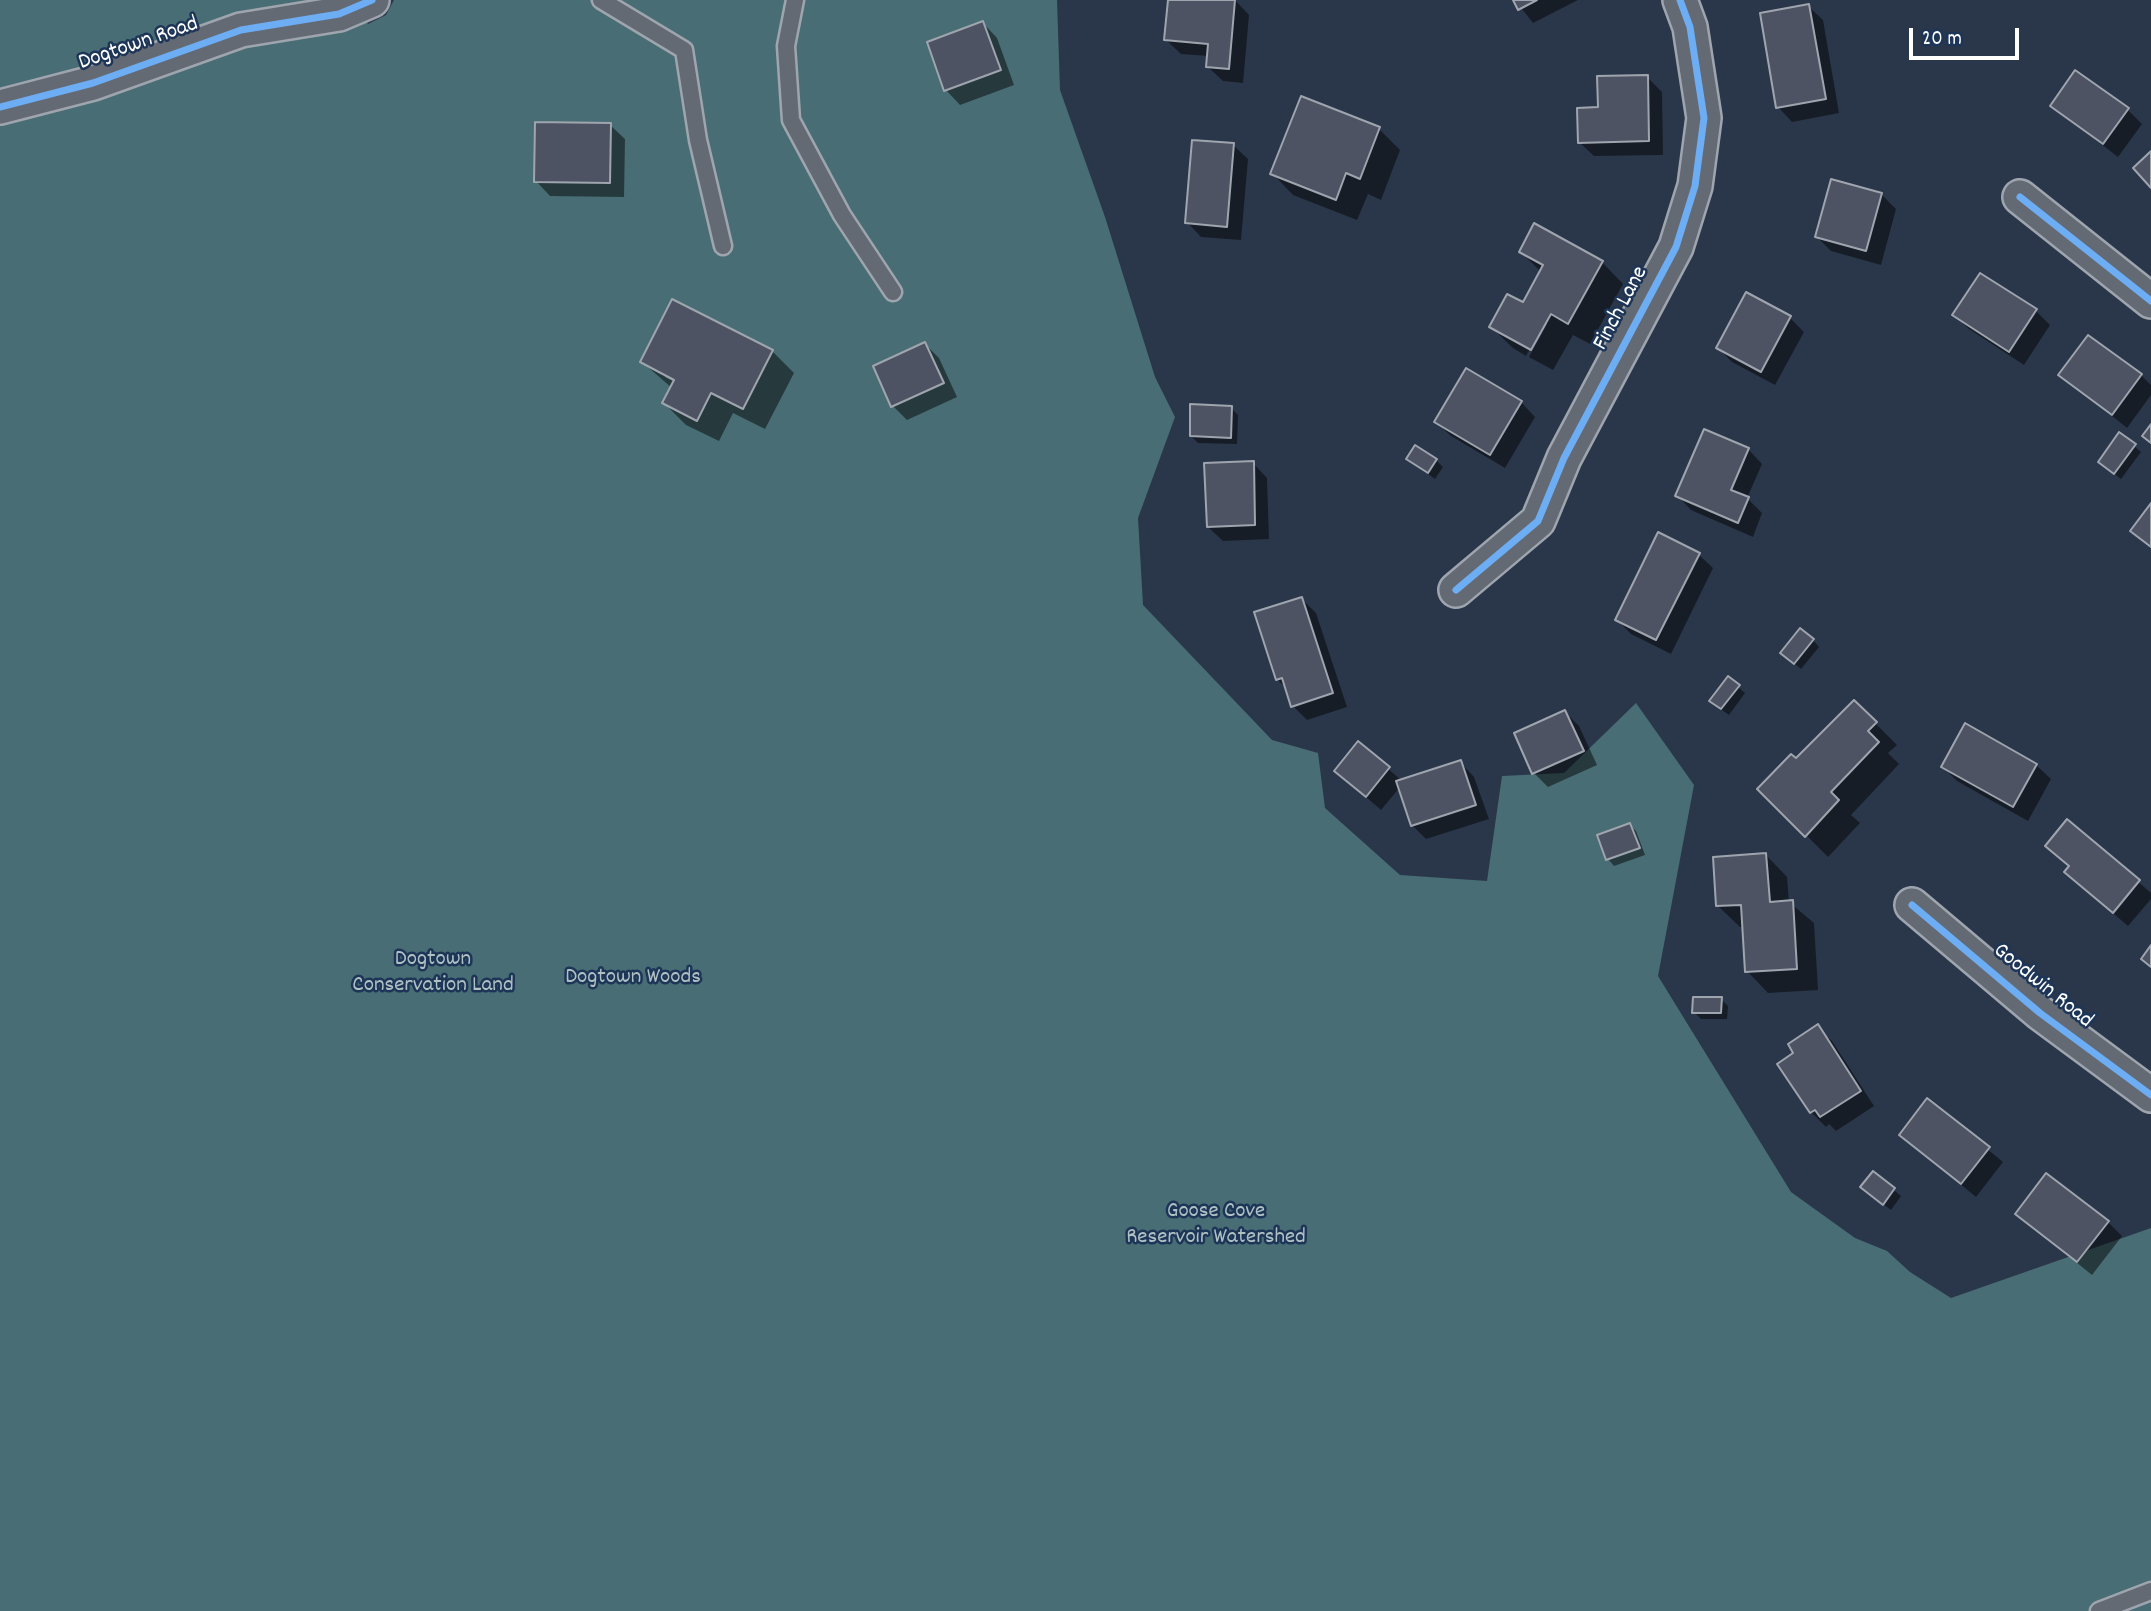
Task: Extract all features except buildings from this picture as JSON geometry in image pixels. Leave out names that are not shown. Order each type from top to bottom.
[{"type":"street","name":"Dogtown Road","points":[[0,107],[93,83],[241,30],[339,14],[372,0]]},
{"type":"street","name":"Finch Lane","points":[[1456,590],[1538,521],[1564,458],[1676,247],[1695,186],[1704,118],[1690,27],[1680,0]]},
{"type":"street","points":[[2020,197],[2151,301]]},
{"type":"street","name":"Goodwin Road","points":[[1912,905],[2040,1013],[2151,1095]]},
{"type":"lane","points":[[601,0],[684,51],[698,140],[723,246]]},
{"type":"lane","points":[[795,0],[786,46],[790,120],[842,215],[893,292]]},
{"type":"lane","points":[[2099,1611],[2151,1591]]},
{"type":"green space","name":"Dogtown Woods","points":[[0,0],[357,0],[368,24],[386,15],[394,0],[1057,0],[1060,90],[1105,217],[1155,377],[1175,417],[1138,518],[1143,605],[1272,740],[1318,753],[1325,808],[1400,875],[1487,881],[1502,776],[1564,773],[1636,703],[1694,785],[1658,976],[1791,1192],[1855,1238],[1887,1251],[1910,1272],[1951,1298],[2151,1228],[2151,1611],[0,1611]]},
{"type":"cycle path","points":[[0,107],[93,83],[241,30],[339,14],[372,0]]},
{"type":"cycle path","points":[[1456,590],[1538,521],[1564,458],[1676,247],[1695,186],[1704,118],[1690,27],[1680,0]]},
{"type":"cycle path","points":[[2020,197],[2151,301]]},
{"type":"cycle path","points":[[1912,905],[2040,1013],[2151,1095]]},
{"type":"park label","name":"Dogtown Conservation Land","points":[[433,974]]},
{"type":"park label","name":"Goose Cove Reservoir Watershed","points":[[1216,1226]]}]
